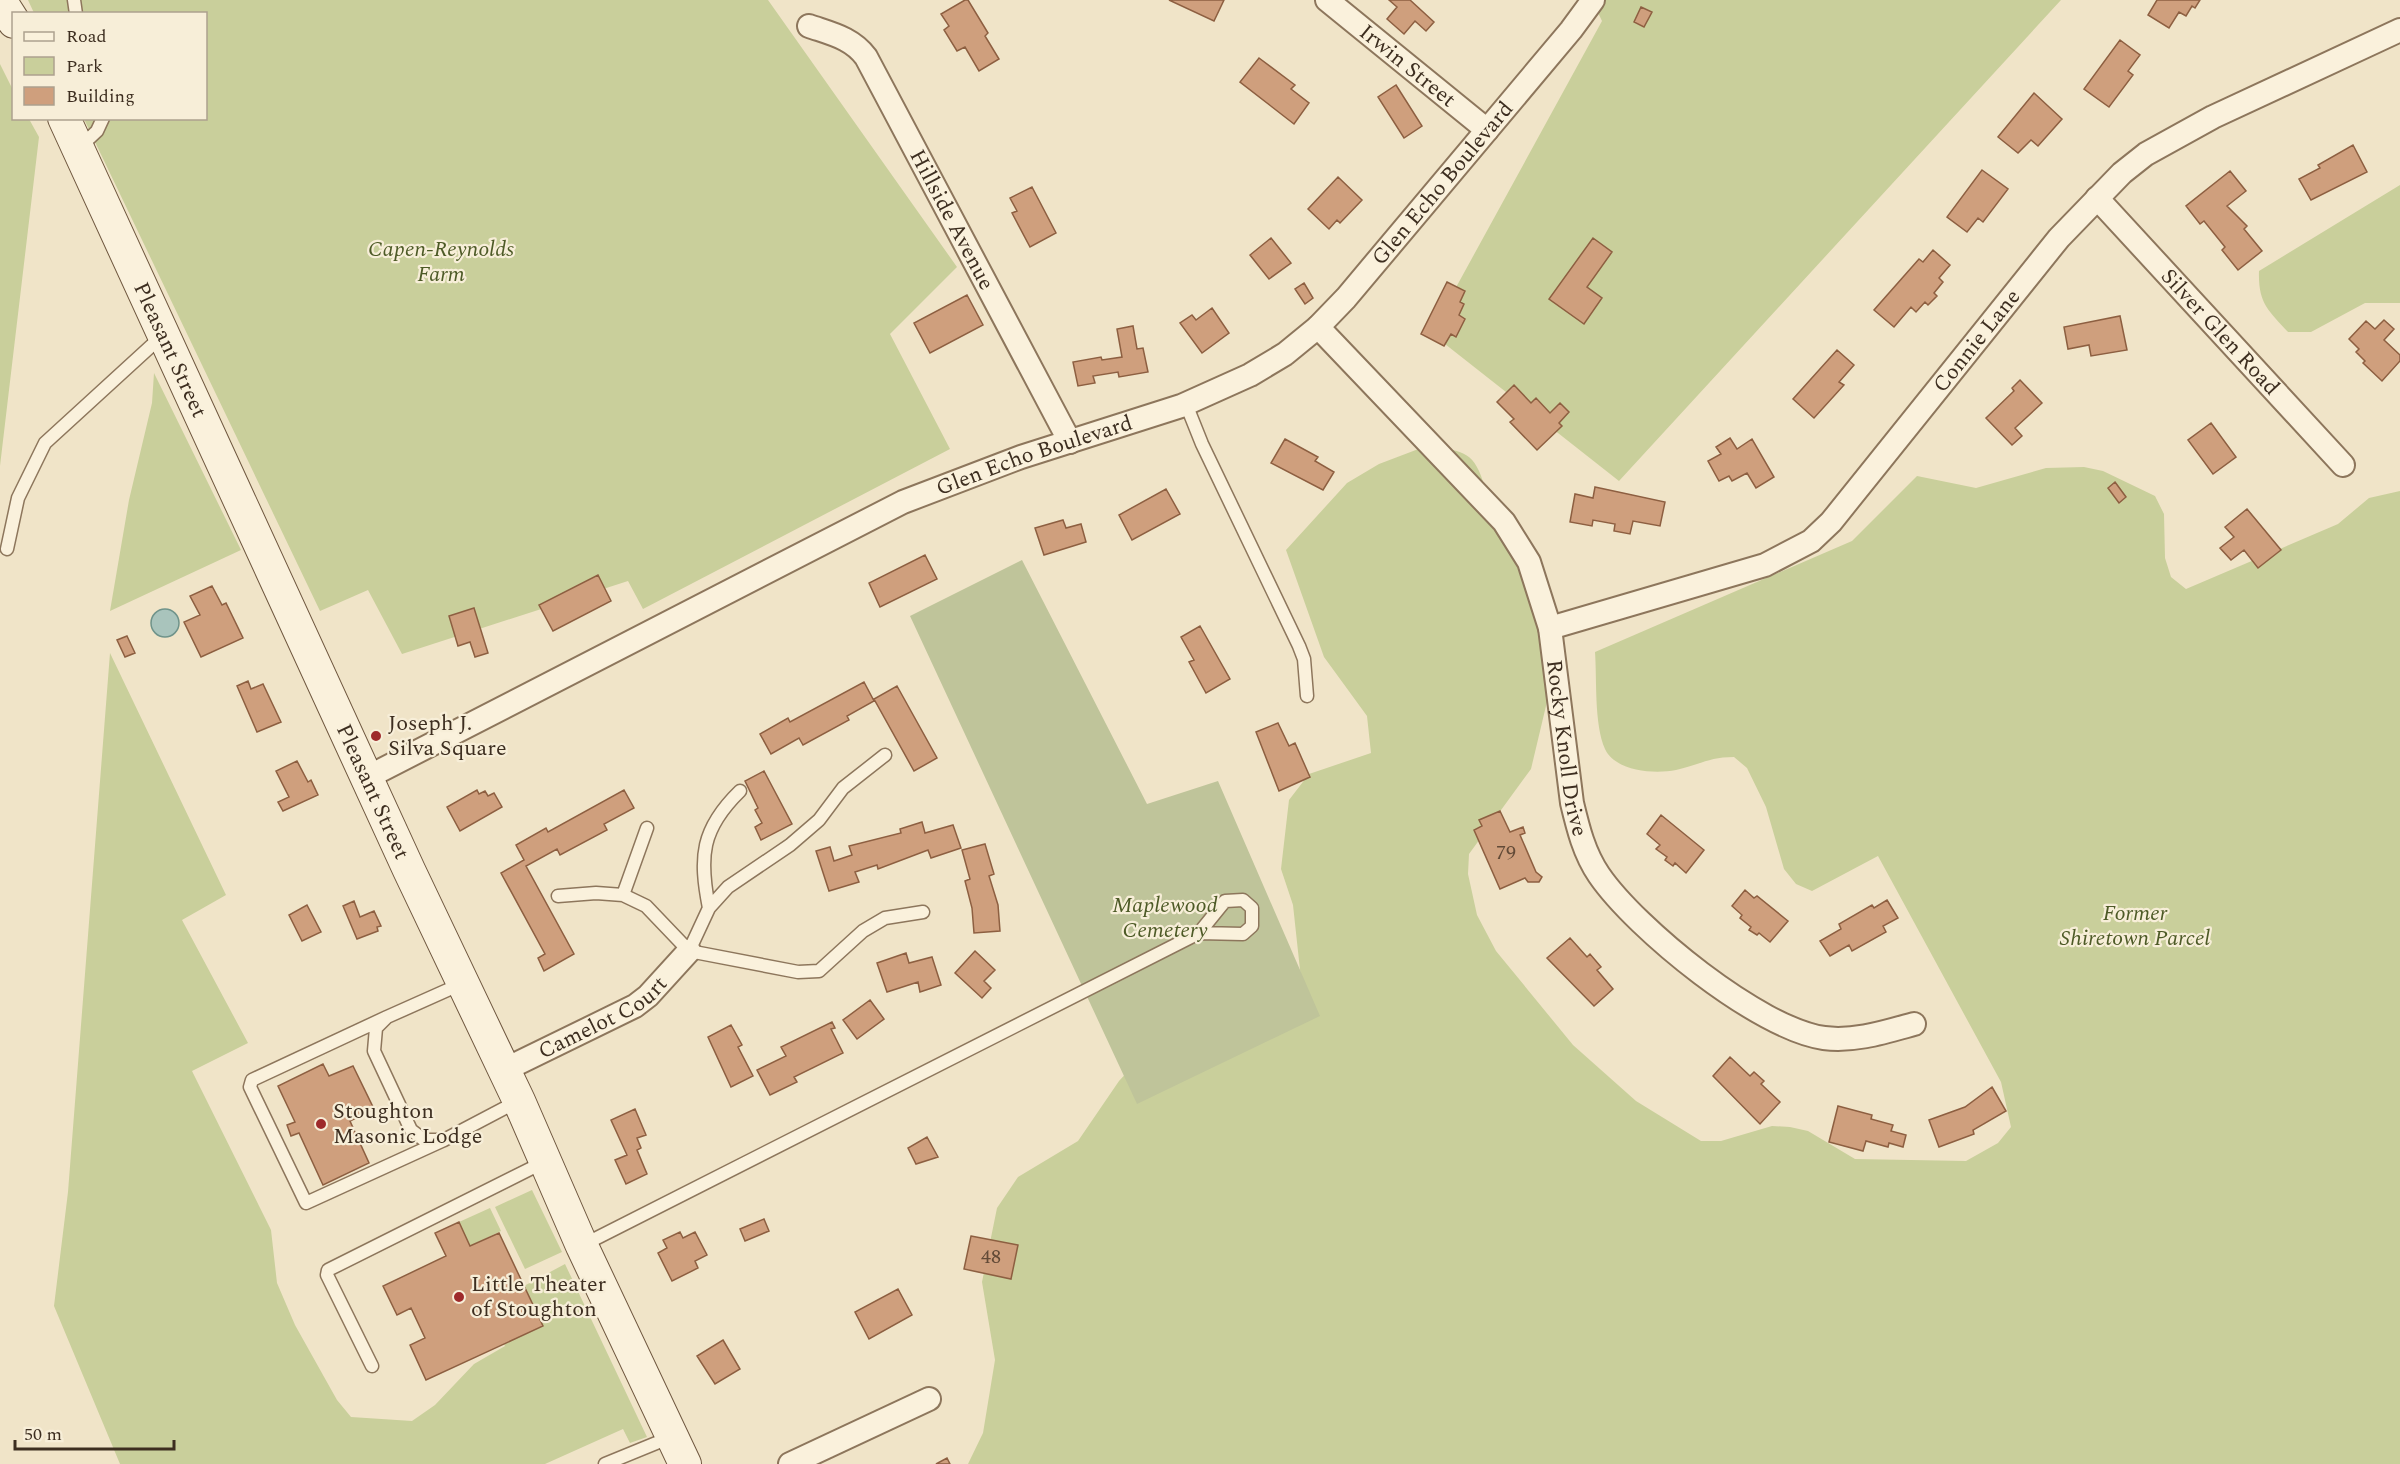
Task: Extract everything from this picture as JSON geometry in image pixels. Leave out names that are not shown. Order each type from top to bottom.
[{"type":"main road","points":[[0,0],[12,19]]},
{"type":"main road","name":"Pleasant Street","points":[[65,120],[519,1101],[582,1246],[686,1464]]},
{"type":"street","name":"Irwin Street","points":[[1327,0],[1487,130]]},
{"type":"street","name":"Glen Echo Boulevard","points":[[368,777],[462,731],[875,516],[972,474],[1186,404],[1250,375],[1285,354],[1318,327],[1346,298],[1593,0]]},
{"type":"street","name":"Hillside Avenue","points":[[809,26],[846,39],[858,47],[866,57],[1070,442]]},
{"type":"street","name":"Connie Lane","points":[[1550,628],[1765,565],[1811,541],[1831,522],[2059,238],[2097,198],[2146,154],[2252,98],[2400,30]]},
{"type":"street","name":"Silver Glen Road","points":[[2097,198],[2343,465]]},
{"type":"street","name":"Rocky Knoll Drive","points":[[1318,327],[1504,522],[1529,562],[1550,628],[1572,803],[1586,851],[1599,875],[1617,897],[1684,959],[1718,985],[1788,1026],[1825,1038],[1852,1038],[1914,1024]]},
{"type":"street","name":"Camelot Court","points":[[504,1070],[635,1006],[648,996],[690,951]]},
{"type":"street","points":[[789,1464],[928,1399]]},
{"type":"lane","points":[[78,149],[97,131],[102,120]]},
{"type":"lane","points":[[7,549],[18,498],[45,444],[163,335]]},
{"type":"lane","points":[[1186,404],[1202,444],[1299,646],[1304,659],[1307,696]]},
{"type":"lane","points":[[690,951],[708,908],[728,887],[797,839],[819,820],[843,788],[885,755]]},
{"type":"lane","points":[[708,908],[702,858],[706,842],[723,807],[740,791]]},
{"type":"lane","points":[[623,896],[647,828]]},
{"type":"lane","points":[[558,896],[596,893],[623,896],[646,906],[690,951],[767,968],[798,972],[819,971],[863,931],[885,918],[923,912]]},
{"type":"lane","points":[[582,1246],[1199,933]]},
{"type":"lane","points":[[464,983],[252,1080],[250,1087],[306,1203],[444,1140],[519,1101]]},
{"type":"lane","points":[[387,1017],[376,1028],[373,1044],[397,1100],[416,1137],[424,1140],[444,1140]]},
{"type":"lane","points":[[372,1366],[327,1275],[328,1270],[545,1161]]},
{"type":"lane","points":[[605,1464],[672,1436]]},
{"type":"green space","name":"Capen-Reynolds Farm","points":[[28,0],[768,0],[957,267],[890,334],[950,449],[643,609],[628,581],[402,654],[368,590],[320,611],[84,120],[207,120],[207,12],[34,12]]},
{"type":"green space","points":[[1592,0],[2061,0],[1619,481],[1431,333],[1602,21]]},
{"type":"green space","points":[[0,64],[12,88],[12,120],[30,120],[39,137],[0,466]]},
{"type":"green space","points":[[2400,185],[2400,303],[2365,303],[2311,332],[2288,332],[2262,299],[2259,271]]},
{"type":"green space","points":[[154,373],[241,550],[110,611],[129,500],[152,403]]},
{"type":"green space","name":"Former Shiretown Parcel","points":[[1429,445],[1460,452],[1477,466],[1539,607],[1555,668],[1531,769],[1469,854],[1468,874],[1477,915],[1496,951],[1573,1045],[1636,1101],[1701,1141],[1721,1141],[1772,1126],[1790,1127],[1808,1131],[1855,1159],[1966,1161],[1998,1143],[2011,1127],[2001,1082],[1878,856],[1812,891],[1796,884],[1784,869],[1766,807],[1747,768],[1734,757],[1658,772],[1637,770],[1618,763],[1610,757],[1601,739],[1595,652],[1852,541],[1917,476],[1976,488],[2046,468],[2084,467],[2103,471],[2155,496],[2164,514],[2165,558],[2171,577],[2186,589],[2338,524],[2369,498],[2400,491],[2400,1464],[968,1464],[983,1433],[995,1360],[982,1282],[997,1208],[1018,1177],[1078,1141],[1119,1081],[1145,1053],[1301,979],[1293,905],[1281,869],[1289,800],[1309,774],[1371,753],[1367,716],[1324,657],[1286,550],[1347,483],[1379,464]]},
{"type":"green space","name":"Maplewood Cemetery","points":[[1022,560],[1147,804],[1218,781],[1320,1016],[1137,1104],[910,616]]},
{"type":"green space","points":[[110,653],[226,895],[182,920],[248,1043],[192,1071],[271,1230],[277,1283],[295,1325],[337,1400],[351,1417],[412,1421],[435,1405],[474,1364],[505,1346],[504,1344],[543,1326],[524,1286],[565,1264],[647,1437],[630,1443],[623,1429],[545,1464],[120,1464],[54,1306],[68,1192]]},
{"type":"green space","points":[[532,1190],[562,1252],[525,1269],[495,1207]]},
{"type":"green space","points":[[490,1208],[501,1231],[470,1246],[459,1222]]},
{"type":"water","points":[[165,609],[175,613],[179,623],[175,633],[165,637],[155,633],[151,623],[155,613]]},
{"type":"building","points":[[968,0],[988,33],[985,36],[999,59],[979,71],[965,47],[957,51],[944,30],[949,26],[941,14]]},
{"type":"building","points":[[1169,0],[1224,0],[1214,21]]},
{"type":"building","points":[[1389,0],[1410,0],[1434,22],[1426,31],[1415,21],[1404,34],[1387,19],[1397,7]]},
{"type":"building","points":[[2157,0],[2200,0],[2195,8],[2192,6],[2186,16],[2179,12],[2169,28],[2148,15]]},
{"type":"building","points":[[1641,7],[1652,12],[1644,27],[1634,22]]},
{"type":"building","points":[[2120,40],[2140,55],[2128,71],[2133,75],[2109,107],[2084,89]]},
{"type":"building","points":[[1259,58],[1295,85],[1291,89],[1309,103],[1294,124],[1240,82]]},
{"type":"building","points":[[1396,85],[1422,126],[1404,138],[1378,97]]},
{"type":"building","points":[[2034,93],[2062,119],[2038,146],[2031,140],[2018,153],[1998,137]]},
{"type":"building","points":[[2353,145],[2367,172],[2311,200],[2299,179],[2320,168],[2318,165]]},
{"type":"building","points":[[1982,170],[2008,189],[1983,222],[1978,218],[1967,232],[1947,217]]},
{"type":"building","points":[[2230,171],[2246,191],[2227,206],[2247,226],[2244,229],[2262,251],[2238,270],[2222,250],[2225,247],[2204,221],[2200,224],[2186,206]]},
{"type":"building","points":[[1338,177],[1362,200],[1340,223],[1337,220],[1329,229],[1308,209]]},
{"type":"building","points":[[1032,187],[1056,233],[1030,247],[1012,213],[1017,211],[1010,198]]},
{"type":"building","points":[[1271,238],[1291,263],[1269,279],[1250,255]]},
{"type":"building","points":[[1593,238],[1612,252],[1587,287],[1602,298],[1584,324],[1549,299]]},
{"type":"building","points":[[1933,250],[1950,265],[1939,278],[1943,282],[1934,293],[1937,296],[1928,305],[1925,302],[1916,312],[1911,307],[1894,327],[1874,310],[1919,259],[1923,262]]},
{"type":"building","points":[[1447,282],[1465,291],[1460,302],[1464,304],[1459,315],[1465,319],[1456,337],[1451,334],[1444,346],[1421,334]]},
{"type":"building","points":[[1304,283],[1313,298],[1305,304],[1295,289]]},
{"type":"building","points":[[967,295],[983,325],[930,353],[914,323]]},
{"type":"building","points":[[1212,308],[1229,333],[1202,353],[1180,323],[1192,315],[1196,320]]},
{"type":"building","points":[[2120,316],[2127,350],[2091,356],[2089,345],[2068,349],[2064,327]]},
{"type":"building","points":[[2384,320],[2394,329],[2384,340],[2400,355],[2400,361],[2382,381],[2363,363],[2365,361],[2356,352],[2359,349],[2349,339],[2366,321],[2375,329]]},
{"type":"building","points":[[1133,326],[1137,349],[1143,348],[1148,372],[1119,377],[1118,372],[1093,376],[1095,383],[1078,386],[1073,362],[1101,357],[1102,360],[1122,357],[1117,329]]},
{"type":"building","points":[[1837,350],[1854,365],[1839,382],[1844,385],[1814,418],[1793,399]]},
{"type":"building","points":[[2020,380],[2042,403],[2015,428],[2022,436],[2012,445],[1986,418],[2014,391],[2012,388]]},
{"type":"building","points":[[1514,385],[1531,403],[1536,398],[1550,413],[1560,403],[1569,412],[1559,423],[1562,426],[1537,450],[1510,422],[1514,419],[1497,402]]},
{"type":"building","points":[[2211,423],[2236,457],[2213,474],[2188,440]]},
{"type":"building","points":[[1730,438],[1737,449],[1752,439],[1774,477],[1756,488],[1747,473],[1732,481],[1729,476],[1719,481],[1708,461],[1721,454],[1716,447]]},
{"type":"building","points":[[1285,439],[1318,457],[1315,461],[1334,472],[1323,490],[1271,463]]},
{"type":"building","points":[[2115,482],[2126,497],[2119,503],[2108,488]]},
{"type":"building","points":[[1595,487],[1665,502],[1660,526],[1633,521],[1630,534],[1614,531],[1615,524],[1593,520],[1592,526],[1570,522],[1575,494],[1593,498]]},
{"type":"building","points":[[1166,489],[1180,514],[1132,540],[1119,515]]},
{"type":"building","points":[[2247,509],[2281,550],[2258,568],[2244,550],[2231,560],[2220,548],[2234,537],[2225,527]]},
{"type":"building","points":[[1063,520],[1066,528],[1081,524],[1086,542],[1044,555],[1035,528]]},
{"type":"building","points":[[925,555],[937,579],[880,607],[869,583]]},
{"type":"building","points":[[598,575],[611,601],[553,631],[539,605]]},
{"type":"building","points":[[212,586],[222,605],[226,603],[243,638],[201,657],[184,622],[200,615],[190,596]]},
{"type":"building","points":[[474,608],[488,653],[475,657],[470,642],[458,646],[449,616]]},
{"type":"building","points":[[1200,626],[1230,679],[1206,693],[1189,662],[1194,660],[1181,637]]},
{"type":"building","points":[[127,636],[135,653],[125,657],[117,640]]},
{"type":"building","points":[[248,681],[251,689],[263,684],[281,722],[257,732],[237,686]]},
{"type":"building","points":[[864,682],[874,701],[847,716],[849,720],[803,745],[799,738],[771,754],[760,734],[788,718],[790,722]]},
{"type":"building","points":[[897,686],[937,758],[914,771],[874,699]]},
{"type":"building","points":[[1278,723],[1289,746],[1295,743],[1310,777],[1279,791],[1256,732]]},
{"type":"building","points":[[297,761],[308,782],[311,780],[318,795],[283,811],[278,802],[289,797],[276,771]]},
{"type":"building","points":[[764,771],[792,824],[761,840],[755,827],[762,823],[755,810],[758,808],[745,781]]},
{"type":"building","points":[[477,790],[479,794],[485,791],[488,796],[494,793],[502,807],[460,831],[447,807]]},
{"type":"building","points":[[624,790],[634,808],[604,824],[607,830],[560,855],[557,849],[526,866],[574,954],[544,971],[538,958],[545,954],[501,873],[524,860],[516,845],[546,828],[548,832]]},
{"type":"building","points":[[1500,811],[1510,832],[1523,827],[1525,833],[1520,835],[1536,872],[1542,877],[1539,882],[1528,882],[1525,878],[1500,889],[1474,830],[1482,826],[1479,820]]},
{"type":"building","points":[[1661,815],[1704,850],[1686,873],[1675,863],[1673,866],[1665,860],[1667,857],[1656,849],[1660,845],[1647,834]]},
{"type":"building","points":[[922,822],[925,833],[953,825],[961,848],[931,858],[928,850],[878,869],[877,865],[855,872],[859,882],[829,891],[816,851],[830,847],[834,861],[852,855],[849,846],[901,833],[900,829]]},
{"type":"building","points":[[985,844],[994,874],[989,876],[998,905],[1000,931],[974,933],[972,908],[965,881],[970,879],[962,850]]},
{"type":"building","points":[[1745,890],[1754,898],[1757,896],[1788,921],[1770,942],[1759,933],[1757,935],[1749,930],[1751,927],[1740,918],[1742,915],[1732,906]]},
{"type":"building","points":[[1887,900],[1898,918],[1883,926],[1886,932],[1852,951],[1849,945],[1830,956],[1820,941],[1841,929],[1839,924],[1872,905],[1874,908]]},
{"type":"building","points":[[354,901],[360,917],[374,911],[381,926],[377,927],[378,931],[357,939],[343,906]]},
{"type":"building","points":[[307,905],[321,932],[302,941],[289,915]]},
{"type":"building","points":[[1570,938],[1587,957],[1590,954],[1601,967],[1597,970],[1613,989],[1594,1006],[1547,958]]},
{"type":"building","points":[[975,951],[995,970],[984,981],[991,988],[982,998],[955,973]]},
{"type":"building","points":[[906,953],[909,963],[932,957],[941,985],[920,992],[918,982],[887,992],[877,963]]},
{"type":"building","points":[[870,1000],[884,1019],[857,1039],[843,1020]]},
{"type":"building","points":[[832,1022],[835,1028],[831,1029],[843,1053],[794,1077],[797,1082],[770,1095],[757,1070],[786,1056],[781,1047]]},
{"type":"building","points":[[731,1025],[742,1045],[738,1047],[753,1076],[731,1087],[708,1037]]},
{"type":"building","points":[[1730,1057],[1750,1076],[1754,1072],[1764,1081],[1761,1084],[1780,1102],[1760,1124],[1713,1076]]},
{"type":"building","name":"Stoughton Masonic Lodge","points":[[323,1064],[329,1076],[353,1066],[374,1109],[350,1121],[369,1163],[323,1185],[299,1133],[291,1136],[287,1125],[295,1122],[278,1086]]},
{"type":"building","points":[[1992,1087],[2006,1111],[1973,1130],[1974,1134],[1939,1147],[1929,1120],[1965,1107]]},
{"type":"building","points":[[1838,1106],[1872,1115],[1871,1119],[1893,1125],[1891,1131],[1906,1135],[1903,1147],[1889,1143],[1888,1147],[1866,1141],[1863,1151],[1829,1142]]},
{"type":"building","points":[[635,1109],[646,1135],[637,1138],[641,1148],[637,1150],[647,1174],[626,1184],[615,1160],[627,1155],[611,1120]]},
{"type":"building","points":[[927,1137],[938,1157],[916,1164],[908,1148]]},
{"type":"building","points":[[764,1219],[769,1231],[745,1241],[740,1229]]},
{"type":"building","name":"Little Theater of Stoughton","points":[[459,1222],[470,1246],[499,1233],[543,1326],[426,1380],[410,1345],[425,1338],[411,1308],[397,1315],[383,1286],[446,1256],[435,1233]]},
{"type":"building","points":[[680,1232],[683,1238],[695,1232],[707,1255],[695,1261],[698,1268],[672,1281],[658,1253],[667,1248],[663,1240]]},
{"type":"building","points":[[971,1236],[1018,1245],[1011,1279],[964,1269]]},
{"type":"building","points":[[898,1289],[912,1315],[869,1339],[855,1312]]},
{"type":"building","points":[[723,1340],[740,1369],[715,1384],[697,1356]]},
{"type":"building","points":[[947,1458],[950,1464],[936,1464]]},
{"type":"place","name":"Joseph J. Silva Square","points":[[376,736]]},
{"type":"place","name":"Stoughton Masonic Lodge","points":[[321,1124]]},
{"type":"place","name":"Little Theater of Stoughton","points":[[459,1297]]}]
